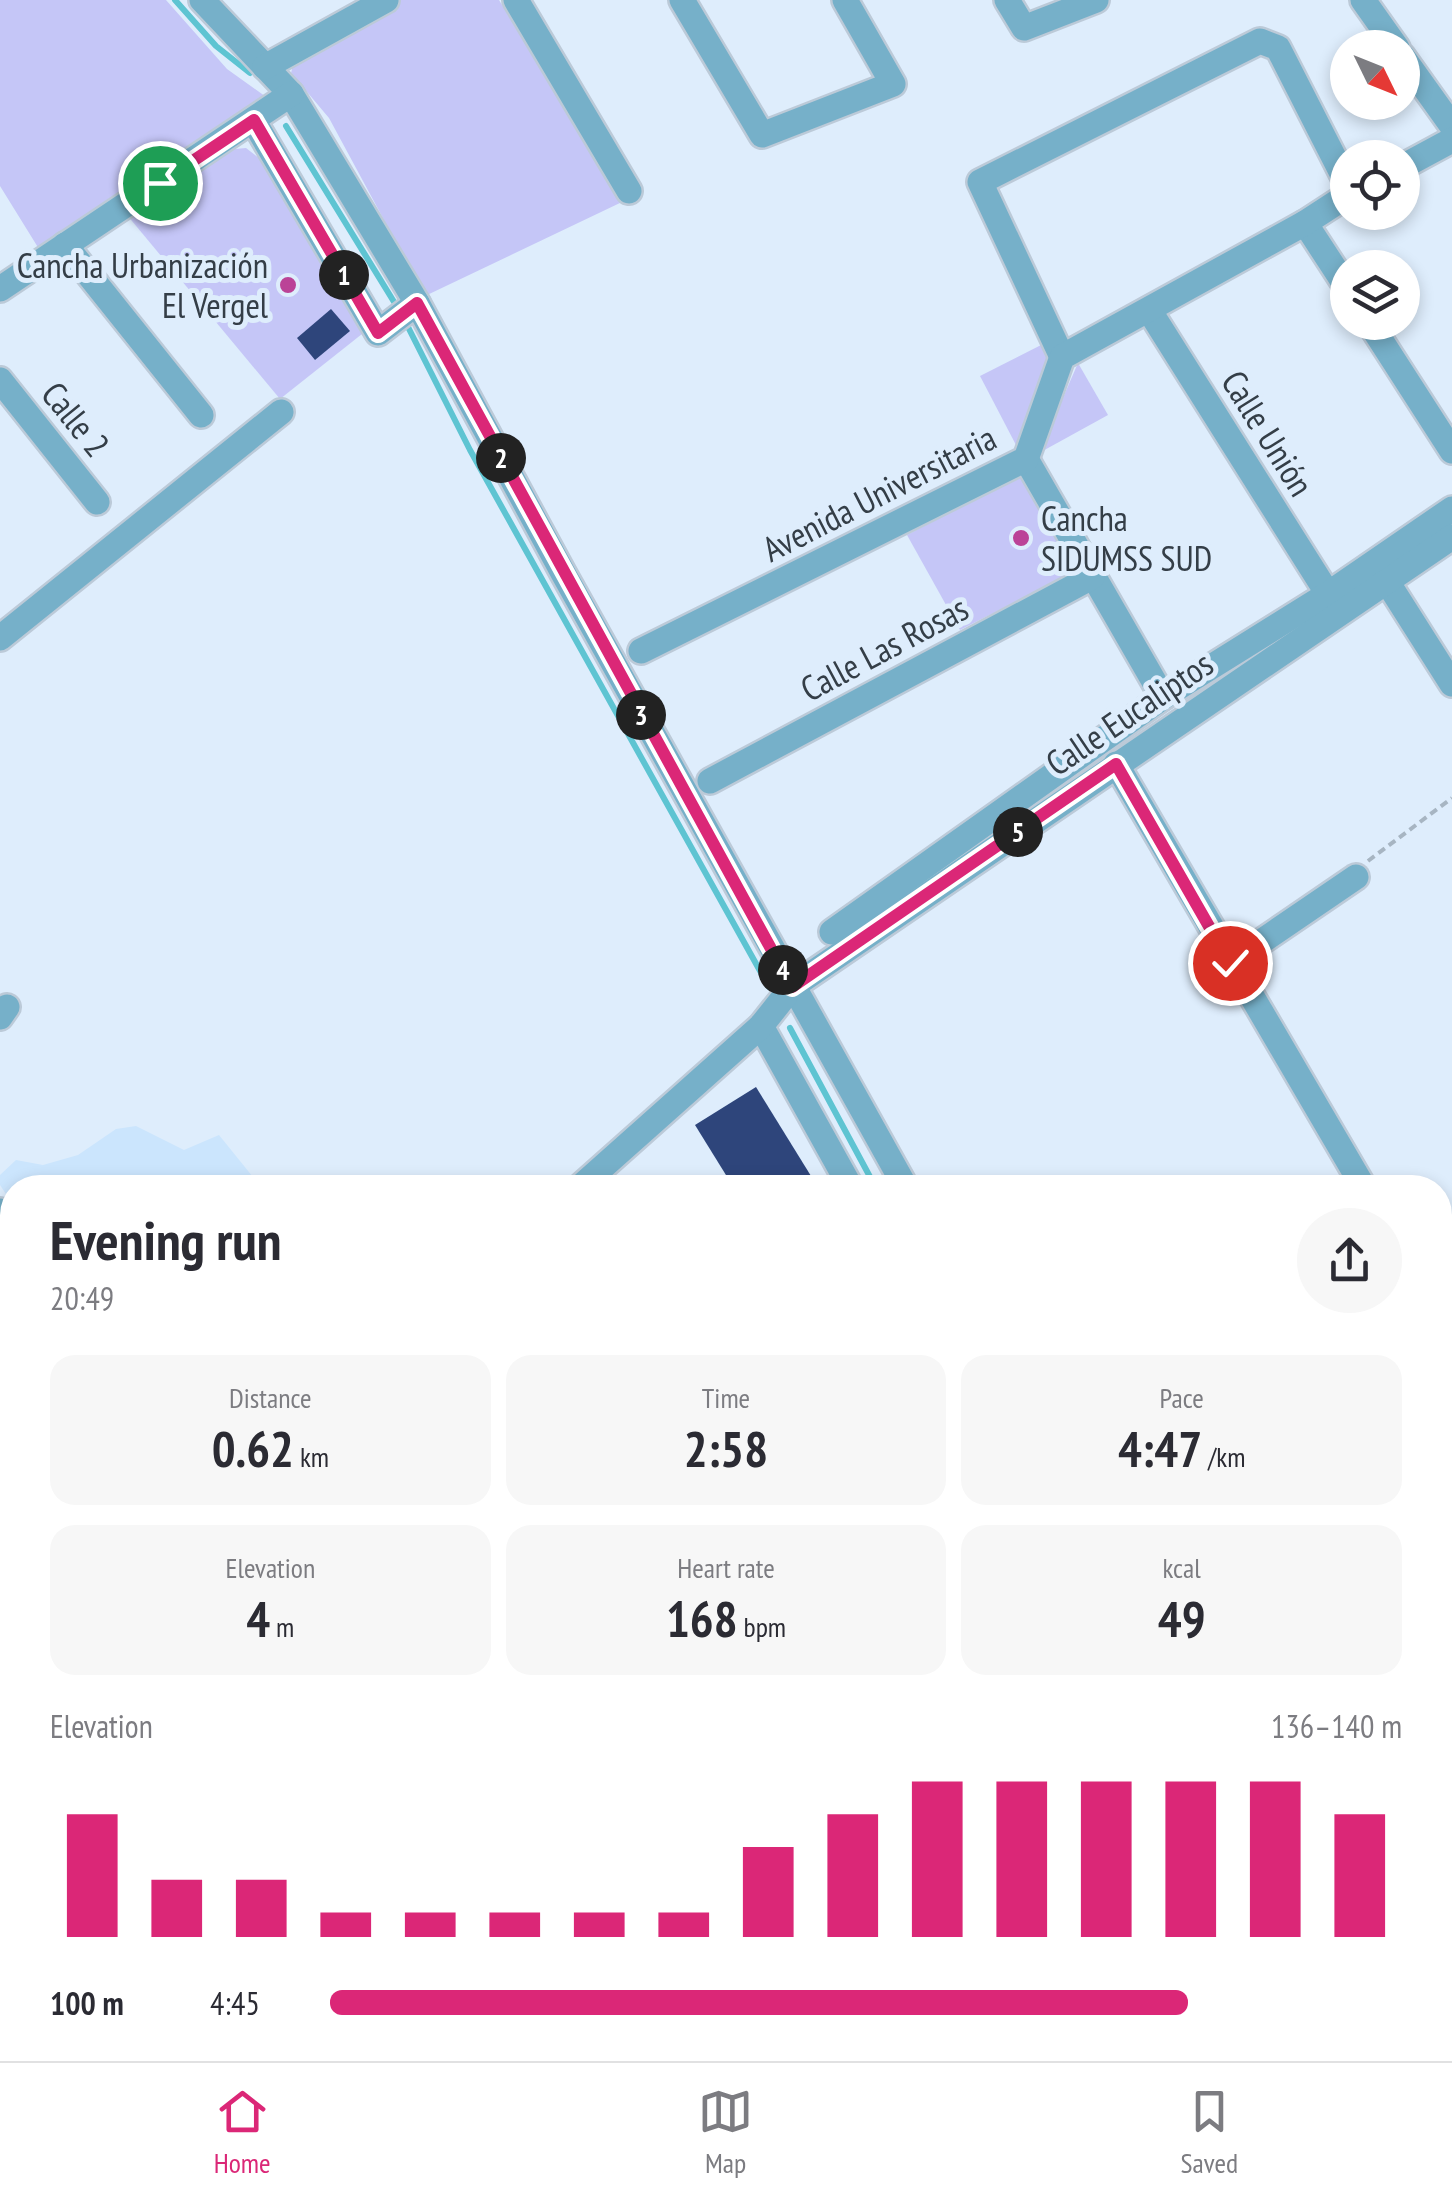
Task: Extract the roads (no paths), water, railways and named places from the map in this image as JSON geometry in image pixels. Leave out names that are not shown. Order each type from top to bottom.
[{"type":"street","points":[[202,0],[291,94],[414,306],[899,1175]]},
{"type":"street","points":[[265,67],[386,0]]},
{"type":"street","points":[[516,0],[630,191]]},
{"type":"street","points":[[682,0],[762,136],[892,84],[845,0]]},
{"type":"street","points":[[1008,0],[1024,28],[1096,0]]},
{"type":"street","points":[[1363,0],[1384,30]]},
{"type":"street","points":[[1330,150],[1278,48],[1260,42],[980,182],[1062,357],[1330,206]]},
{"type":"street","points":[[1420,81],[1452,126]]},
{"type":"street","points":[[0,289],[291,94]]},
{"type":"street","points":[[254,120],[378,333],[414,306]]},
{"type":"street","points":[[1420,157],[1452,140]]},
{"type":"street","points":[[1304,223],[1330,262]]},
{"type":"street","points":[[65,246],[201,416]]},
{"type":"street","name":"Calle Unión","points":[[1149,310],[1328,594]]},
{"type":"street","points":[[1381,340],[1452,451]]},
{"type":"street","name":"Avenida Universitaria","points":[[642,651],[1026,459],[1062,357]]},
{"type":"street","name":"Calle 2","points":[[0,380],[97,502]]},
{"type":"street","points":[[0,638],[281,412]]},
{"type":"street","points":[[1026,459],[1162,697]]},
{"type":"street","name":"Calle Eucaliptos","points":[[832,932],[1162,697],[1328,594],[1452,508]]},
{"type":"street","name":"Calle Eucaliptos","points":[[594,1175],[760,1026],[792,987],[1452,536]]},
{"type":"street","name":"Calle Las Rosas","points":[[710,780],[1092,577]]},
{"type":"street","points":[[1386,580],[1452,684]]},
{"type":"street","points":[[1116,764],[1356,1175]]},
{"type":"street","points":[[1230,963],[1356,876]]},
{"type":"street","points":[[760,1026],[844,1175]]},
{"type":"waterway","points":[[175,0],[216,46],[250,73]]},
{"type":"waterway","points":[[286,126],[399,310]]},
{"type":"waterway","points":[[405,321],[470,450],[769,987]]},
{"type":"waterway","points":[[790,1028],[869,1175]]},
{"type":"place","name":"Cancha Urbanización El Vergel","points":[[288,285]]},
{"type":"place","name":"Cancha SIDUMSS SUD","points":[[1021,538]]}]
